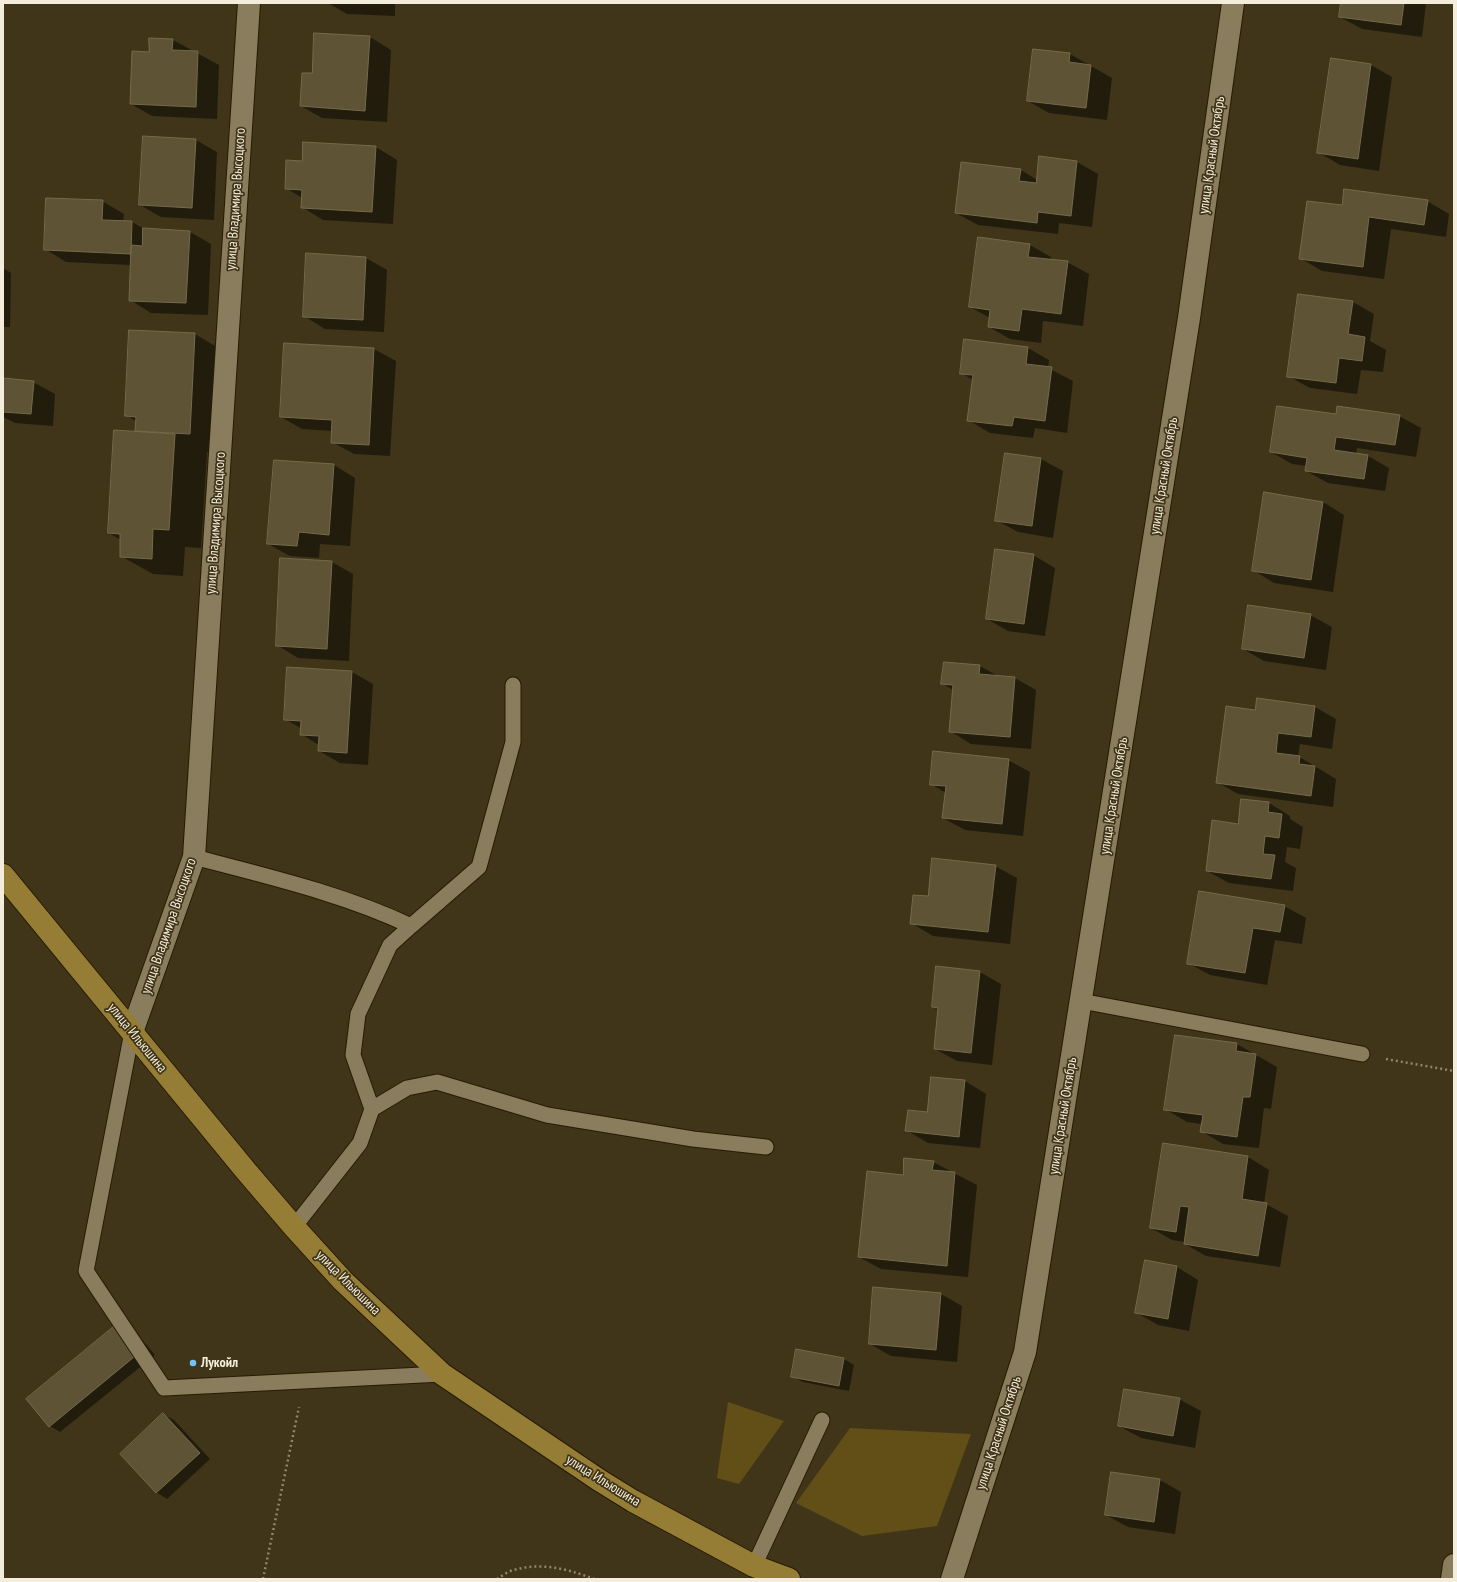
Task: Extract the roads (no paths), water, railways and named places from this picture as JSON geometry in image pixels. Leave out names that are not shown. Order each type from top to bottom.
[{"type":"highway","name":"улица Ильюшина","points":[[3,875],[246,1171],[294,1227],[343,1280],[442,1374],[627,1498],[754,1566],[789,1579]]},
{"type":"street","name":"улица Владимира Высоцкого","points":[[132,1032],[194,857],[249,3]]},
{"type":"street","name":"улица Красный Октябрь","points":[[952,1579],[1025,1352],[1189,318],[1233,3]]},
{"type":"street","points":[[1452,1579],[1454,1565]]},
{"type":"lane","points":[[294,1227],[360,1143],[372,1109],[353,1055],[358,1014],[390,945],[480,867],[513,742],[513,685]]},
{"type":"lane","points":[[194,857],[292,882],[395,918],[411,926]]},
{"type":"lane","points":[[1081,1001],[1362,1054]]},
{"type":"lane","points":[[132,1032],[86,1271],[164,1388],[442,1374]]},
{"type":"lane","points":[[372,1109],[408,1088],[437,1082],[546,1115],[693,1139],[766,1147]]},
{"type":"lane","points":[[754,1566],[822,1420]]},
{"type":"place","name":"Лукойл","points":[[193,1363]]}]
